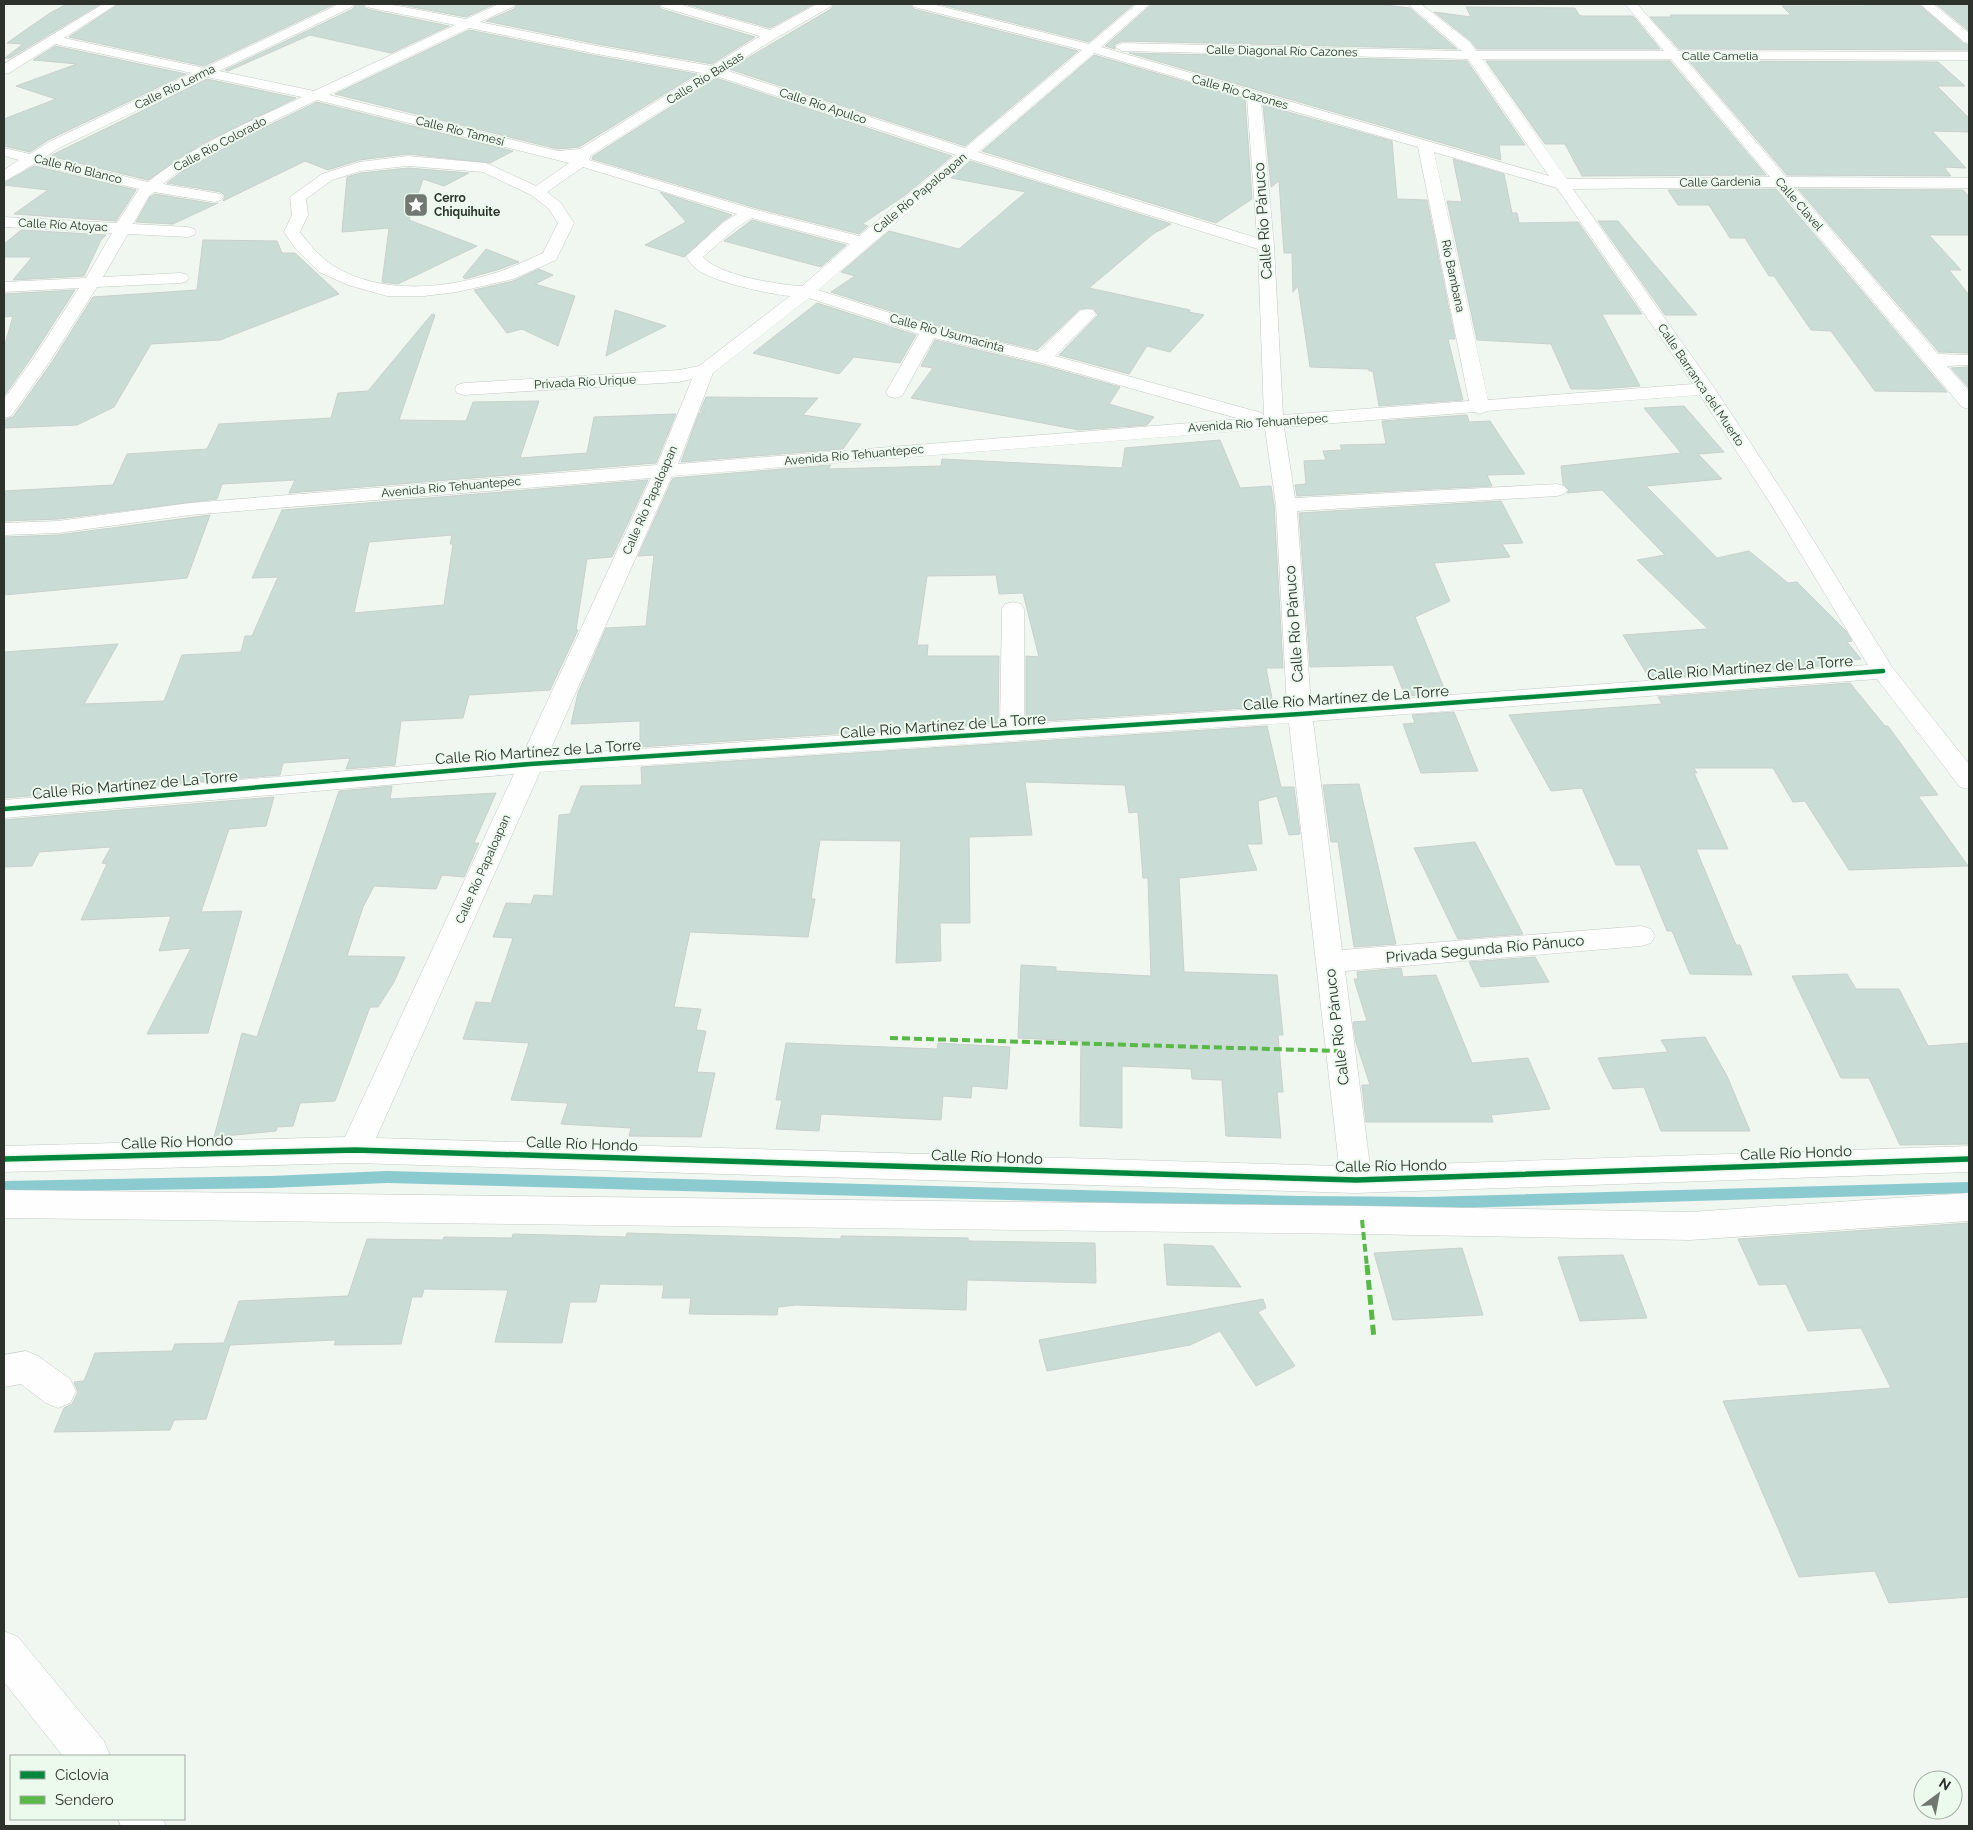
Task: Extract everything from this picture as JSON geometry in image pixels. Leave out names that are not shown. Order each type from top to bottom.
[{"type":"street","points":[[4,70],[111,4]]},
{"type":"street","name":"Calle Río Lerma","points":[[4,176],[54,145],[348,4]]},
{"type":"street","name":"Calle Río Apulco","points":[[371,4],[716,71],[966,154],[1266,246]]},
{"type":"street","name":"Calle Río Colorado","points":[[4,412],[41,361],[91,283],[143,192],[175,167],[241,131],[509,4]]},
{"type":"street","points":[[666,4],[771,35]]},
{"type":"street","name":"Calle Río Balsas","points":[[537,192],[583,158],[771,35],[826,4]]},
{"type":"street","name":"Calle Río Cazones","points":[[918,4],[1092,47],[1254,97],[1561,184]]},
{"type":"street","name":"Calle Río Papaloapan","points":[[355,1150],[665,470],[705,370],[806,292],[862,242],[1144,4]]},
{"type":"street","name":"Calle Barranca del Muerto","points":[[1414,4],[1465,45],[1470,55],[1706,389],[1782,506],[1883,671],[1969,781]]},
{"type":"street","name":"Calle Clavel","points":[[1631,4],[1673,56],[1969,403]]},
{"type":"street","points":[[1926,4],[1969,39]]},
{"type":"street","name":"Calle Río Tamesí","points":[[54,40],[318,96],[557,155]]},
{"type":"street","name":"Calle Diagonal Río Cazones","points":[[1092,47],[1470,55]]},
{"type":"street","name":"Calle Camelia","points":[[1470,55],[1969,56]]},
{"type":"street","name":"Calle Río Pánuco","points":[[1254,97],[1266,246],[1274,422],[1286,505],[1300,714],[1356,1180]]},
{"type":"street","name":"Río Bambana","points":[[1425,145],[1480,408]]},
{"type":"street","name":"Calle Río Blanco","points":[[4,152],[151,187],[215,197]]},
{"type":"street","name":"Calle Río Balsas","points":[[486,168],[557,155],[583,158]]},
{"type":"street","points":[[583,158],[750,213],[862,242]]},
{"type":"street","points":[[408,161],[486,168],[537,192],[555,206],[566,223],[550,256],[507,275],[457,287],[424,291],[387,291],[354,281],[325,268],[302,246],[292,232],[300,215],[298,197],[327,177],[360,167],[408,161]]},
{"type":"street","name":"Calle Gardenia","points":[[1561,184],[1969,183]]},
{"type":"street","name":"Calle Río Usumacinta","points":[[750,213],[730,225],[694,256],[699,264],[712,271],[770,289],[806,292],[929,331],[1042,358],[1274,422]]},
{"type":"street","name":"Calle Río Atoyac","points":[[4,222],[188,232]]},
{"type":"street","points":[[4,287],[180,278]]},
{"type":"street","points":[[1042,358],[1087,314]]},
{"type":"street","points":[[895,392],[929,331]]},
{"type":"street","points":[[1932,360],[1969,360]]},
{"type":"street","name":"Privada Río Urique","points":[[464,389],[679,376],[705,370]]},
{"type":"street","name":"Avenida Río Tehuantepec","points":[[4,529],[58,527],[190,509],[1706,389]]},
{"type":"street","points":[[1286,505],[1557,490]]},
{"type":"street","points":[[1012,734],[1013,609]]},
{"type":"street","name":"Calle Río Martínez de La Torre","points":[[4,809],[530,764],[1012,734],[1883,671]]},
{"type":"street","name":"Privada Segunda Río Pánuco","points":[[1330,962],[1641,936]]},
{"type":"street","name":"Calle Río Hondo","points":[[4,1159],[355,1150],[1356,1180],[1969,1159]]},
{"type":"street","points":[[4,1204],[1382,1220],[1690,1226],[1969,1207]]},
{"type":"street","points":[[4,1371],[26,1367],[58,1391]]},
{"type":"street","points":[[4,1651],[88,1755]]},
{"type":"building","points":[[67,4],[100,4],[10,58],[5,58],[23,44],[7,43],[50,13]]},
{"type":"building","points":[[119,4],[335,4],[204,66],[69,37]]},
{"type":"building","points":[[356,4],[363,4],[365,8],[371,10],[449,26],[391,53],[310,35],[228,71],[225,70],[353,9]]},
{"type":"building","points":[[397,4],[495,4],[466,17]]},
{"type":"building","points":[[517,4],[658,4],[661,9],[755,37],[712,64],[597,44],[486,21],[514,9]]},
{"type":"building","points":[[685,4],[814,4],[770,28]]},
{"type":"building","points":[[834,4],[910,4],[914,9],[1078,51],[965,146],[729,69],[831,9]]},
{"type":"building","points":[[939,4],[1134,4],[1089,42]]},
{"type":"building","points":[[1152,4],[1376,4],[1410,8],[1457,49],[1122,41],[1114,45],[1115,49],[1105,46]]},
{"type":"building","points":[[1864,4],[1918,4],[1963,43],[1969,45],[1969,50],[1679,49],[1650,17],[1672,17],[1670,15],[1791,15],[1782,6],[1866,6]]},
{"type":"building","points":[[1936,4],[1969,4],[1969,31]]},
{"type":"building","points":[[1466,7],[1575,8],[1579,15],[1582,16],[1633,16],[1660,49],[1477,49],[1471,41],[1434,12],[1471,17]]},
{"type":"building","points":[[469,30],[697,74],[579,147],[558,149],[335,94]]},
{"type":"building","points":[[55,46],[186,74],[48,140],[30,152],[4,146],[4,119],[56,99],[16,86],[77,64],[33,60]]},
{"type":"building","points":[[1129,53],[1467,61],[1525,145],[1499,145],[1501,160]]},
{"type":"building","points":[[1094,55],[1245,99],[1252,199],[1216,223],[982,151]]},
{"type":"building","points":[[1486,61],[1670,61],[1766,175],[1582,176],[1565,144],[1545,144]]},
{"type":"building","points":[[1689,61],[1938,62],[1965,86],[1937,86],[1969,118],[1969,132],[1932,131],[1966,168],[1944,167],[1951,176],[1787,175]]},
{"type":"building","points":[[716,78],[952,156],[904,196],[862,224],[868,226],[859,234],[756,208],[592,159],[593,156]]},
{"type":"building","points":[[207,79],[296,98],[202,144],[148,180],[50,156]]},
{"type":"building","points":[[317,102],[513,151],[490,163],[408,154],[359,160],[328,170],[305,161],[223,201],[225,196],[221,192],[167,183],[181,172],[247,136]]},
{"type":"building","points":[[1263,105],[1392,141],[1397,199],[1427,200],[1455,339],[1448,339],[1463,400],[1379,406],[1373,371],[1369,371],[1369,369],[1310,367],[1298,286],[1293,292],[1292,253],[1284,253],[1279,181],[1271,187]]},
{"type":"building","points":[[1453,159],[1504,174],[1512,213],[1517,213],[1519,223],[1578,222],[1642,314],[1602,314],[1640,386],[1571,389],[1551,344],[1477,340],[1447,201],[1462,202]]},
{"type":"building","points":[[970,161],[1171,224],[1153,234],[1089,288],[1190,310],[1189,312],[1204,315],[1170,352],[1147,346],[1129,374],[1059,355],[1098,315],[1093,308],[1080,309],[1037,350],[934,325],[831,292],[855,276],[841,272],[889,231],[959,249],[1026,192],[951,178]]},
{"type":"building","points":[[34,166],[136,190],[116,221],[14,214],[48,190],[4,185],[4,183]]},
{"type":"building","points":[[408,168],[469,173],[444,186],[423,179],[409,220],[477,246],[398,284],[382,282],[389,228],[342,232],[347,177],[361,173]]},
{"type":"building","points":[[1776,189],[1947,392],[1875,391],[1831,331],[1811,330],[1774,276],[1769,276],[1745,238],[1730,238],[1709,205],[1678,205],[1668,190]]},
{"type":"building","points":[[1798,189],[1963,190],[1969,197],[1969,235],[1929,235],[1961,270],[1949,270],[1969,295],[1969,353],[1939,352]]},
{"type":"building","points":[[660,192],[732,215],[684,257],[645,245],[686,222]]},
{"type":"building","points":[[155,194],[218,203],[173,224],[136,222],[150,197]]},
{"type":"building","points":[[752,220],[846,245],[821,267],[724,241]]},
{"type":"building","points":[[1598,221],[1618,221],[1697,315],[1665,315]]},
{"type":"building","points":[[21,230],[106,235],[101,240],[84,276],[13,280],[32,257],[4,257],[4,244]]},
{"type":"building","points":[[203,240],[277,241],[282,253],[295,253],[339,294],[220,340],[151,344],[114,407],[77,425],[4,428],[4,420],[13,417],[52,362],[93,297],[197,290]]},
{"type":"building","points":[[486,249],[519,262],[465,279],[463,277]]},
{"type":"building","points":[[539,269],[553,275],[535,284],[575,296],[558,346],[522,329],[507,333],[474,290],[513,281]]},
{"type":"building","points":[[75,290],[4,396],[4,348],[13,316],[4,317],[4,294]]},
{"type":"building","points":[[817,303],[916,335],[900,363],[854,357],[839,374],[753,353]]},
{"type":"building","points":[[615,310],[666,326],[606,356]]},
{"type":"building","points":[[432,314],[435,315],[399,420],[466,421],[473,402],[539,401],[520,458],[587,453],[594,417],[676,414],[656,463],[289,493],[295,480],[222,484],[217,499],[58,519],[4,521],[4,491],[113,485],[127,454],[207,449],[219,424],[331,418],[338,393],[368,391]]},
{"type":"building","points":[[935,340],[1037,364],[1120,387],[1109,404],[1154,417],[1147,425],[1079,430],[911,398],[933,368],[921,366]]},
{"type":"building","points":[[1969,367],[1969,388],[1951,368]]},
{"type":"building","points":[[706,397],[818,398],[803,415],[861,424],[843,449],[681,462],[699,413],[705,413],[700,411]]},
{"type":"building","points":[[1684,406],[1724,452],[1698,454],[1722,479],[1646,486],[1717,558],[1749,551],[1788,583],[1797,582],[1846,631],[1852,641],[1847,642],[1861,659],[1832,661],[1835,665],[1650,679],[1623,635],[1708,629],[1637,560],[1665,555],[1602,490],[1567,493],[1569,490],[1563,484],[1561,466],[1681,453],[1644,408]]},
{"type":"building","points":[[1467,415],[1469,422],[1490,421],[1525,474],[1487,475],[1492,486],[1297,496],[1295,485],[1306,484],[1304,461],[1326,460],[1323,451],[1342,450],[1340,445],[1386,444],[1382,421]]},
{"type":"building","points":[[1220,440],[1240,488],[1271,486],[1274,505],[1283,668],[1266,668],[1273,703],[1262,704],[1262,707],[1026,722],[1026,656],[1039,657],[1023,593],[999,594],[996,575],[927,576],[917,645],[928,645],[927,656],[999,656],[998,723],[640,747],[640,721],[571,724],[578,693],[606,628],[646,626],[654,555],[638,556],[673,478],[831,465],[828,469],[941,466],[942,459],[1122,468],[1125,448]]},
{"type":"building","points":[[648,480],[612,557],[587,559],[576,630],[578,630],[550,690],[469,695],[463,718],[401,721],[395,765],[346,769],[350,758],[283,763],[280,775],[4,798],[4,652],[118,644],[84,704],[164,701],[182,655],[241,652],[245,636],[252,636],[278,577],[252,578],[282,510]],"holes":[[[452,535],[450,544],[453,544],[444,605],[354,613],[369,542]]]},
{"type":"building","points":[[1501,501],[1523,543],[1502,544],[1510,557],[1434,563],[1450,601],[1415,617],[1446,693],[1405,696],[1393,665],[1310,667],[1299,513]]},
{"type":"building","points":[[210,515],[187,578],[4,595],[4,537],[58,535]]},
{"type":"building","points":[[1850,683],[1885,726],[1888,726],[1938,795],[1918,796],[1968,866],[1849,870],[1805,801],[1793,802],[1773,768],[1694,768],[1697,773],[1694,773],[1728,849],[1696,849],[1736,945],[1740,945],[1752,975],[1690,974],[1672,931],[1667,931],[1640,865],[1616,865],[1582,788],[1551,791],[1509,715],[1662,704],[1658,697]]},
{"type":"building","points":[[1454,712],[1478,771],[1421,773],[1403,724],[1415,723],[1412,715]]},
{"type":"building","points":[[1267,726],[1281,787],[1294,787],[1300,834],[1289,835],[1277,796],[1258,801],[1262,844],[1247,844],[1257,870],[1179,878],[1184,972],[1277,975],[1283,1035],[1278,1035],[1283,1092],[1277,1092],[1281,1138],[1226,1136],[1222,1080],[1192,1079],[1191,1069],[1122,1066],[1122,1128],[1080,1126],[1081,1041],[1018,1038],[1021,965],[1056,967],[1056,971],[1151,976],[1148,878],[1143,878],[1138,812],[1129,813],[1125,785],[1025,782],[1032,835],[969,837],[970,923],[940,923],[941,961],[896,963],[901,841],[820,840],[811,899],[815,899],[808,937],[690,932],[674,1007],[701,1009],[696,1030],[706,1031],[697,1072],[715,1073],[701,1137],[629,1136],[631,1128],[561,1124],[568,1103],[511,1100],[529,1043],[463,1039],[476,1002],[491,1003],[513,938],[493,937],[506,903],[531,904],[534,895],[553,896],[559,815],[570,814],[581,786],[642,785],[641,767]]},
{"type":"building","points":[[1359,784],[1396,944],[1354,947],[1338,842],[1331,842],[1323,785]]},
{"type":"building","points":[[392,786],[390,799],[496,793],[474,843],[479,843],[464,877],[442,875],[436,889],[374,886],[363,907],[347,956],[405,957],[394,982],[378,1007],[370,1007],[335,1101],[300,1103],[293,1126],[277,1127],[276,1131],[214,1137],[242,1033],[257,1037],[339,791]]},
{"type":"building","points":[[274,797],[266,826],[229,829],[201,912],[242,911],[208,1033],[147,1034],[191,948],[159,951],[171,916],[81,920],[107,864],[102,863],[111,847],[39,852],[32,866],[4,867],[4,820]]},
{"type":"building","points":[[1475,842],[1523,934],[1458,939],[1414,848]]},
{"type":"building","points":[[1535,957],[1549,982],[1481,987],[1469,962]]},
{"type":"building","points":[[1401,968],[1403,977],[1436,975],[1472,1063],[1528,1058],[1550,1109],[1491,1115],[1493,1122],[1366,1122],[1362,1085],[1370,1085],[1356,1042],[1353,1022],[1367,1021],[1354,979],[1358,979],[1357,972]]},
{"type":"building","points":[[1847,974],[1856,989],[1899,989],[1928,1046],[1969,1043],[1969,1144],[1900,1145],[1869,1078],[1841,1078],[1792,976]]},
{"type":"building","points":[[1705,1037],[1727,1076],[1750,1131],[1661,1131],[1644,1087],[1613,1089],[1598,1058],[1668,1052],[1661,1040]]},
{"type":"building","points":[[786,1043],[937,1049],[938,1043],[1010,1047],[1007,1089],[972,1086],[971,1098],[943,1096],[941,1120],[821,1114],[819,1131],[776,1129],[782,1100],[776,1100]]},
{"type":"building","points":[[1969,1223],[1969,1597],[1889,1603],[1875,1571],[1799,1577],[1723,1401],[1891,1388],[1861,1328],[1808,1331],[1786,1284],[1759,1285],[1738,1239]]},
{"type":"building","points":[[627,1233],[841,1239],[841,1236],[968,1238],[968,1241],[1095,1243],[1096,1283],[967,1280],[966,1310],[796,1305],[778,1307],[777,1315],[689,1314],[691,1298],[662,1298],[664,1285],[600,1284],[596,1302],[570,1302],[562,1343],[495,1342],[508,1290],[424,1289],[422,1297],[412,1297],[401,1344],[334,1345],[336,1340],[230,1345],[206,1419],[174,1420],[170,1430],[54,1432],[64,1408],[72,1404],[78,1392],[74,1382],[84,1381],[95,1353],[172,1351],[175,1344],[224,1343],[239,1301],[348,1296],[367,1239],[443,1240],[444,1237],[512,1238],[513,1234],[626,1237]]},
{"type":"building","points":[[1164,1244],[1213,1246],[1241,1287],[1167,1285]]},
{"type":"building","points":[[1462,1248],[1483,1315],[1393,1320],[1374,1253]]},
{"type":"building","points":[[1623,1255],[1647,1318],[1580,1321],[1558,1257]]},
{"type":"building","points":[[1263,1299],[1266,1308],[1258,1312],[1295,1366],[1256,1386],[1220,1331],[1190,1345],[1047,1371],[1039,1340]]},
{"type":"waterway","points":[[4,1187],[270,1182],[387,1177],[1299,1202],[1426,1203],[1969,1188]]},
{"type":"marked path","points":[[890,1038],[1341,1051]]},
{"type":"marked path","points":[[1362,1220],[1374,1339]]},
{"type":"cycle path","points":[[4,809],[530,764],[1300,714],[1883,671]]},
{"type":"cycle path","points":[[4,1159],[355,1150],[1356,1180],[1969,1159]]},
{"type":"place","name":"Cerro Chiquihuite","points":[[416,205]]}]
